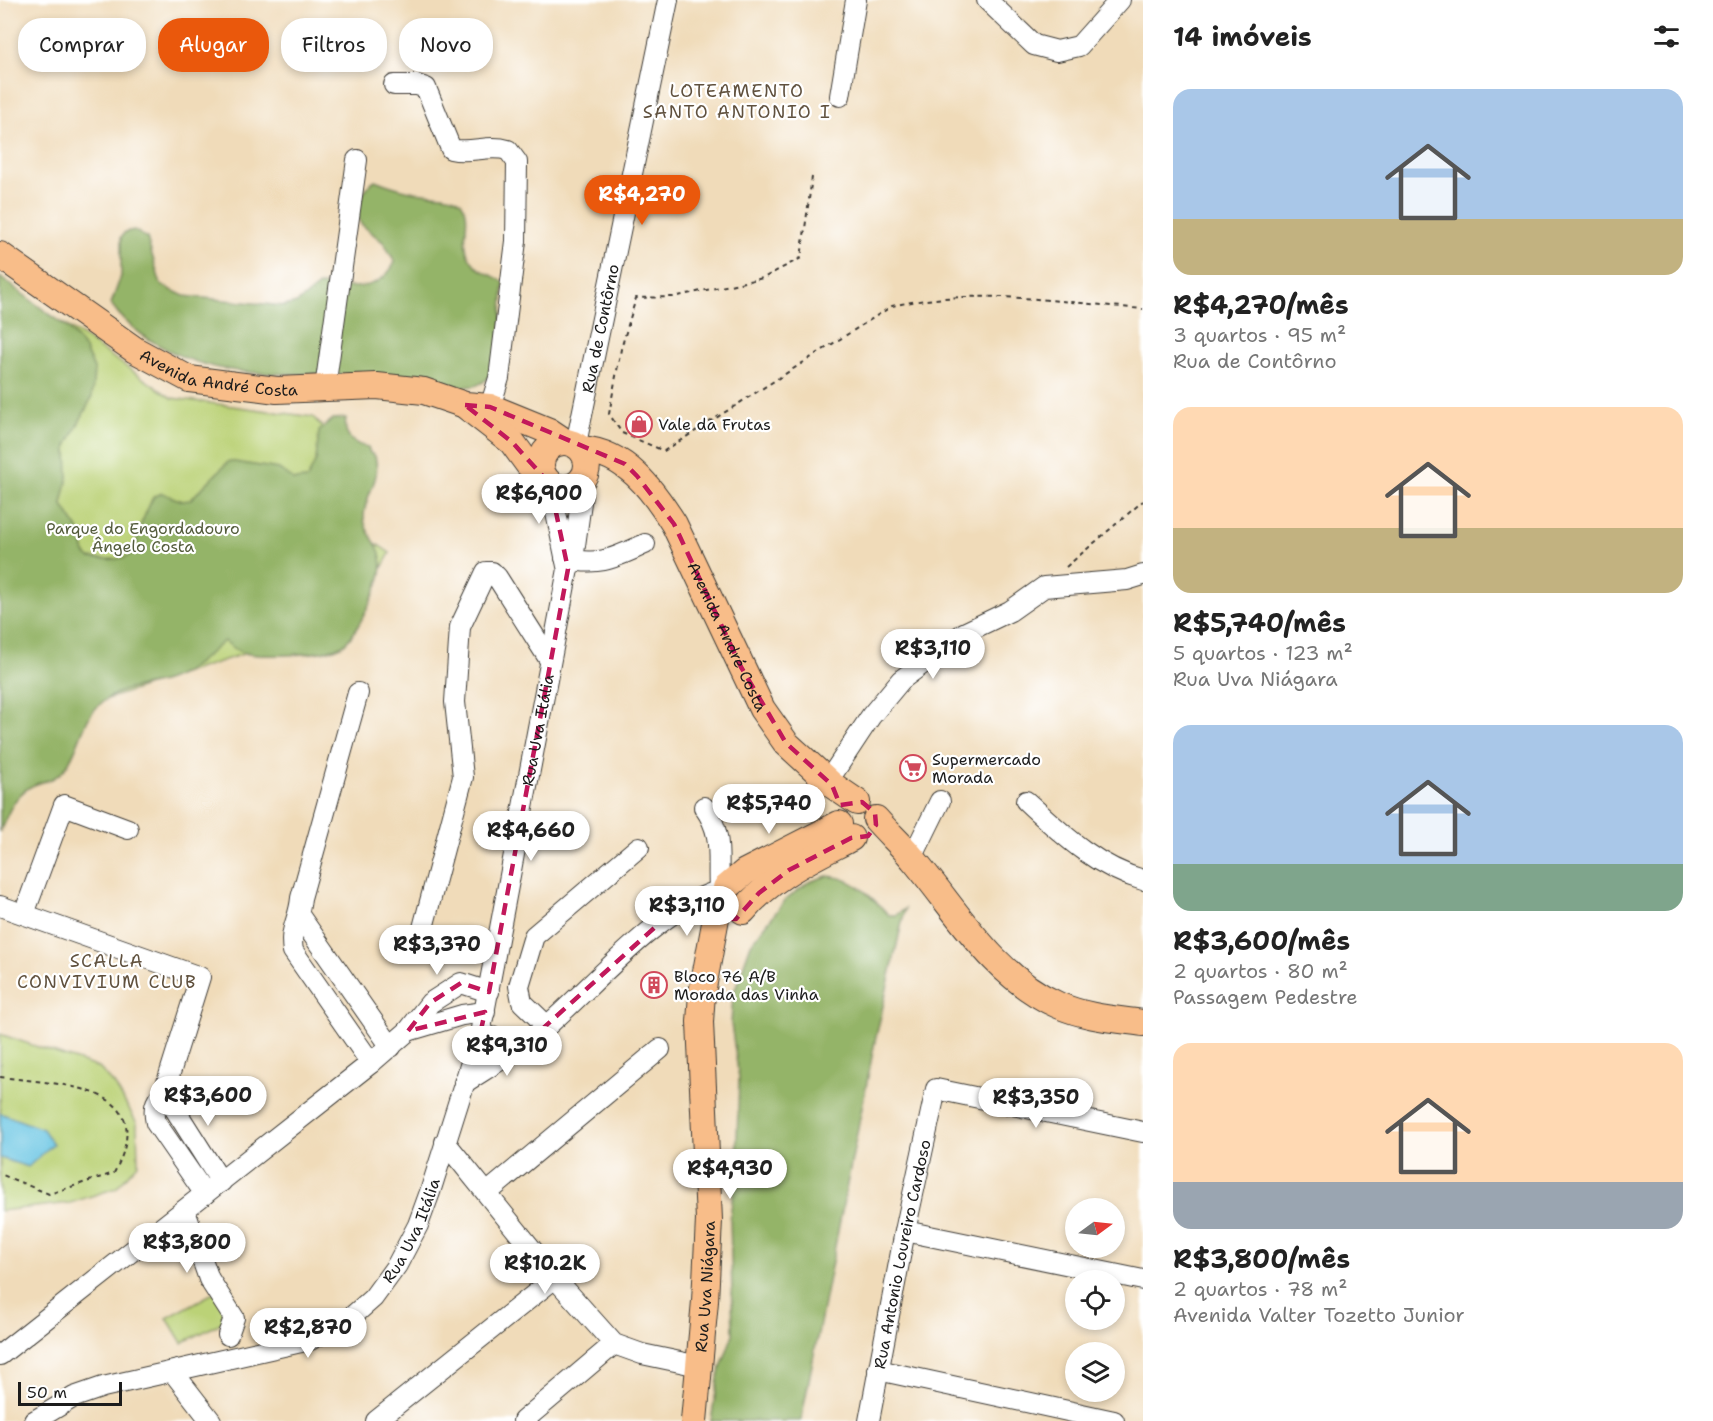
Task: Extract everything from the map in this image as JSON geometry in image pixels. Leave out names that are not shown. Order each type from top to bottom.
[{"type":"main road","name":"Avenida André Costa","points":[[0,255],[135,350],[189,379],[277,390],[377,386],[424,390],[465,405],[490,407],[549,431],[574,445],[595,450],[625,464],[656,495],[674,524],[762,709],[786,743],[830,783],[849,823]]},
{"type":"main road","name":"Avenida André Costa","points":[[465,405],[512,442],[528,464],[547,480]]},
{"type":"main road","points":[[582,479],[588,467],[574,445],[553,444],[544,452],[541,464],[547,480],[566,488],[582,479],[617,469],[637,476]]},
{"type":"main road","name":"Rua Uva Niágara","points":[[694,1421],[709,1220],[700,1034],[706,972],[724,904],[759,893],[849,823],[868,836],[873,831],[876,819],[906,852]]},
{"type":"main road","points":[[849,823],[906,852],[997,963],[1026,987],[1057,1005],[1093,1017],[1143,1023]]},
{"type":"street","name":"Rua de Contôrno","points":[[574,445],[668,0]]},
{"type":"street","points":[[840,96],[855,0]]},
{"type":"street","points":[[987,0],[1034,45],[1057,51],[1079,46],[1120,0]]},
{"type":"street","points":[[394,85],[417,85],[426,88],[451,149],[461,152],[494,146],[508,150],[517,162],[516,241],[499,378],[490,407]]},
{"type":"street","points":[[325,388],[357,159]]},
{"type":"street","name":"Rua Uva Itália","points":[[34,1421],[74,1397],[103,1387],[310,1340],[348,1320],[373,1298],[397,1265],[418,1225],[478,1040],[487,1002],[549,659],[582,495],[582,479]]},
{"type":"street","name":"Rua Uva Itália","points":[[547,480],[569,563]]},
{"type":"street","points":[[569,563],[587,564],[609,561],[645,544]]},
{"type":"street","points":[[423,928],[463,777],[455,702],[460,627],[486,572],[492,572],[497,578],[549,659]]},
{"type":"street","points":[[830,783],[872,716],[901,680],[964,633],[1010,611],[1044,587],[1127,580],[1143,575]]},
{"type":"street","points":[[358,693],[301,898],[299,915],[292,926],[293,951],[371,1064]]},
{"type":"street","points":[[906,852],[940,801]]},
{"type":"street","points":[[1026,801],[1070,841],[1119,874],[1143,880]]},
{"type":"street","points":[[24,914],[64,805],[128,829]]},
{"type":"street","points":[[464,1083],[530,1040],[663,920],[695,899],[724,904],[719,836],[715,822],[704,807]]},
{"type":"street","points":[[547,1026],[522,1002],[519,986],[534,936],[639,848]]},
{"type":"street","points":[[0,906],[200,977],[164,1092],[157,1099],[153,1110],[156,1123],[205,1194]]},
{"type":"street","points":[[299,915],[391,1047]]},
{"type":"street","points":[[0,1355],[371,1064],[408,1031],[430,1003],[495,957]]},
{"type":"street","points":[[408,1031],[447,1020],[487,1002],[461,983]]},
{"type":"street","points":[[447,1020],[478,1040],[530,1040]]},
{"type":"street","points":[[487,1193],[660,1049]]},
{"type":"street","name":"Rua Antonio Loureiro Cardoso","points":[[869,1421],[905,1231],[936,1089],[1143,1132]]},
{"type":"street","points":[[164,1092],[221,1182]]},
{"type":"street","points":[[446,1142],[555,1278],[614,1344],[642,1354],[699,1366]]},
{"type":"street","points":[[184,1210],[209,1279],[234,1318],[228,1335]]},
{"type":"street","points":[[905,1231],[1143,1280]]},
{"type":"street","points":[[376,1421],[555,1278]]},
{"type":"street","points":[[523,1421],[614,1344]]},
{"type":"street","points":[[878,1370],[1114,1421]]},
{"type":"street","points":[[173,1372],[211,1421]]},
{"type":"path","points":[[812,177],[801,258],[763,278],[673,297],[636,298],[621,349],[609,414],[622,433],[664,451],[892,306],[926,298],[984,296],[1143,309]]},
{"type":"path","points":[[1044,587],[1143,501]]},
{"type":"path","points":[[0,1077],[90,1091],[115,1103],[127,1123],[125,1153],[114,1173],[49,1194],[0,1174]]},
{"type":"highlighted area","points":[[465,405],[490,407],[625,464],[674,524],[741,667],[786,743],[832,785],[840,805],[862,802],[875,813],[876,825],[868,836],[851,838],[789,870],[759,893],[736,919],[716,918],[710,890],[663,920],[530,1040],[503,1040],[480,1034],[485,1012],[408,1031],[430,1003],[461,983],[489,992],[568,569],[550,484],[512,442]]},
{"type":"green space","points":[[375,180],[408,190],[448,196],[460,201],[465,208],[465,240],[469,257],[479,268],[504,282],[498,348],[491,372],[481,384],[460,387],[371,375],[265,373],[214,367],[185,358],[157,344],[131,326],[111,304],[121,276],[121,237],[125,232],[134,230],[147,238],[161,285],[184,296],[284,306],[297,303],[320,285],[353,287],[372,284],[389,272],[395,262],[384,243],[361,224],[356,214],[365,191]]},
{"type":"green space","name":"Parque do Engordadouro Ângelo Costa","points":[[0,277],[69,329],[84,347],[94,369],[92,397],[67,446],[68,477],[62,504],[80,532],[85,553],[90,558],[116,559],[133,553],[138,548],[136,535],[153,497],[162,493],[182,501],[190,500],[229,461],[279,469],[294,480],[307,479],[316,460],[319,431],[333,419],[346,418],[345,424],[349,438],[357,444],[368,447],[370,453],[375,456],[377,465],[375,481],[367,501],[364,517],[367,530],[378,548],[382,563],[379,580],[371,600],[354,632],[343,645],[307,653],[260,655],[239,651],[224,641],[198,663],[176,677],[120,692],[104,701],[90,716],[74,754],[63,771],[52,779],[24,791],[12,806],[0,832]]},
{"type":"green space","name":"Parque do Engordadouro Ângelo Costa","points":[[0,280],[172,398],[313,417],[371,478],[353,528],[390,553],[363,603],[246,653],[11,731]]},
{"type":"green space","points":[[827,876],[837,877],[854,884],[889,915],[896,915],[905,909],[874,1046],[801,1421],[711,1421],[719,1373],[733,1334],[730,1217],[736,1170],[739,1078],[731,1024],[733,995],[751,944],[786,899],[809,882]]},
{"type":"green space","points":[[0,1034],[99,1068],[115,1085],[137,1123],[138,1164],[116,1188],[70,1203],[0,1211]]},
{"type":"green space","points":[[215,1292],[229,1319],[182,1343],[167,1318]]},
{"type":"water","points":[[0,1113],[43,1129],[53,1144],[28,1167],[0,1158]]},
{"type":"place","name":"Vale da Frutas","points":[[639,424]]},
{"type":"place","name":"Supermercado Morada","points":[[913,768]]},
{"type":"place","name":"Bloco 76 A/B Morada das Vinha","points":[[654,985]]},
{"type":"district","name":"LOTEAMENTO SANTO ANTONIO I","points":[[737,101]]},
{"type":"district","name":"SCALLA CONVIVIUM CLUB","points":[[107,971]]}]
